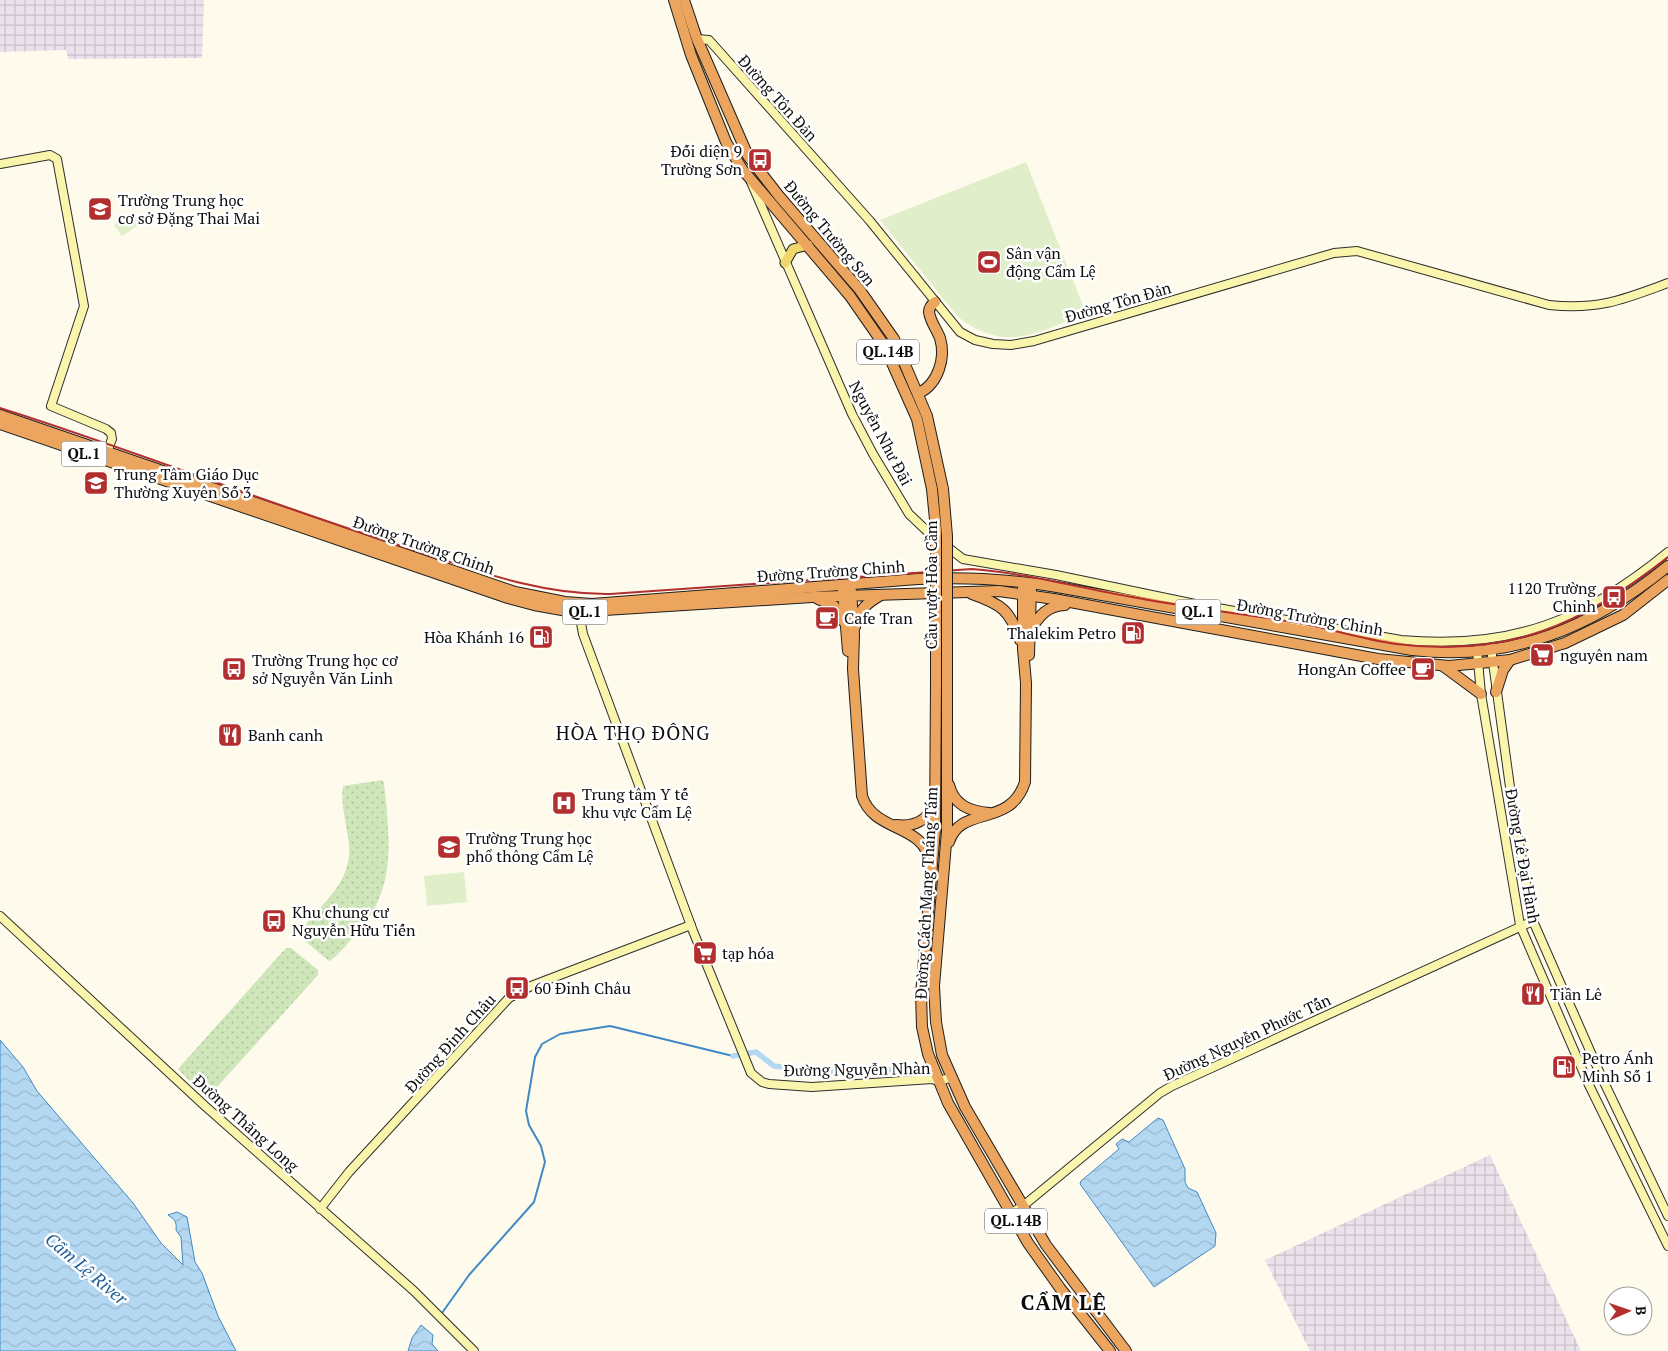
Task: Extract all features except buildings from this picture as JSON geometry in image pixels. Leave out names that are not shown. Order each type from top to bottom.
[{"type":"highway","name":"Đường Trường Sơn","points":[[674,0],[691,54],[726,142],[751,182],[850,296],[884,345],[917,419],[932,489]]},
{"type":"highway","name":"Đường Trường Sơn","points":[[684,0],[697,39],[748,156],[878,315],[894,339],[919,393],[934,441],[944,489]]},
{"type":"highway","points":[[919,393],[930,386],[941,363],[940,338],[929,312],[934,302]]},
{"type":"highway","name":"Đường Trường Chinh","points":[[0,415],[538,598],[592,604],[965,577],[1027,582],[1412,650],[1447,652],[1477,650],[1538,640],[1580,624],[1622,601],[1668,566]]},
{"type":"highway","name":"Đường Trường Chinh","points":[[0,424],[218,501],[508,598],[556,610],[579,612],[812,597],[966,591],[1027,595],[1373,658],[1442,666],[1510,660],[1565,643],[1609,622],[1638,605],[1668,580]]},
{"type":"highway","name":"Cầu vượt Hòa Cầm","points":[[932,489],[936,530],[941,682]]},
{"type":"highway","name":"Cầu vượt Hòa Cầm","points":[[941,682],[947,536],[944,489]]},
{"type":"highway","points":[[1026,683],[1023,644],[1027,582]]},
{"type":"highway","points":[[846,585],[854,635]]},
{"type":"highway","points":[[966,591],[990,596],[1004,604],[1016,620],[1023,644]]},
{"type":"highway","points":[[883,594],[869,602],[857,617],[854,635],[853,669],[860,788],[870,811],[876,818],[914,836],[925,846],[930,859],[932,875]]},
{"type":"highway","points":[[945,855],[956,828],[965,822],[995,814],[1015,802],[1025,782],[1026,683],[1030,630],[1027,595]]},
{"type":"highway","points":[[847,596],[846,626],[853,669]]},
{"type":"highway","points":[[812,597],[834,606],[846,626]]},
{"type":"highway","points":[[1030,630],[1047,609],[1055,606],[1082,605]]},
{"type":"highway","points":[[1496,692],[1503,670],[1510,660]]},
{"type":"highway","points":[[1442,666],[1481,694]]},
{"type":"highway","name":"Đường Cách Mạng Tháng Tám","points":[[941,682],[948,777],[945,855],[934,1004],[938,1038],[950,1078],[964,1107],[1023,1206],[1067,1275],[1126,1351]]},
{"type":"highway","name":"Đường Cách Mạng Tháng Tám","points":[[941,682],[932,875],[921,977],[921,1005],[925,1041],[938,1081],[1028,1244],[1110,1351]]},
{"type":"highway","points":[[948,777],[951,791],[959,804],[974,811],[995,814]]},
{"type":"highway","points":[[890,825],[907,825],[923,820],[933,807],[936,792]]},
{"type":"main road","points":[[785,262],[793,249],[808,246]]},
{"type":"street","name":"Đường Tôn Đản","points":[[697,39],[709,40],[870,221],[960,332],[993,344],[1011,345],[1034,341],[1334,253],[1357,250],[1549,305],[1579,308],[1614,303],[1668,283]]},
{"type":"street","points":[[0,164],[50,155],[57,159],[84,306],[51,406],[106,429],[111,433],[112,439],[107,452]]},
{"type":"street","name":"Nguyễn Như Đãi","points":[[751,182],[852,414],[908,514],[963,559],[1194,604],[1401,640],[1432,643],[1478,641],[1526,632],[1574,615],[1617,590],[1668,552]]},
{"type":"street","name":"Đường Nguyễn Nhàn","points":[[579,612],[583,634],[691,925],[744,1060],[751,1073],[758,1079],[780,1085],[812,1087],[932,1079],[938,1081],[950,1078]]},
{"type":"street","name":"Đường Lê Đại Hành","points":[[1491,648],[1496,692],[1533,921],[1606,1088],[1668,1216]]},
{"type":"street","name":"Đường Lê Đại Hành","points":[[1477,650],[1481,694],[1520,925],[1588,1083],[1668,1246]]},
{"type":"street","name":"Đường Thăng Long","points":[[0,916],[205,1106],[426,1304],[474,1351]]},
{"type":"street","name":"Đường Nguyễn Phước Tấn","points":[[1011,1213],[1023,1206],[1160,1093],[1172,1086],[1520,925],[1533,921]]},
{"type":"street","name":"Đường Đinh Châu","points":[[320,1209],[350,1172],[509,998],[530,986],[691,925]]},
{"type":"shaded area","points":[[0,0],[204,0],[202,58],[68,59],[66,50],[0,52]]},
{"type":"shaded area","points":[[1490,1155],[1581,1351],[1310,1351],[1265,1260]]},
{"type":"green space","name":"Sân vận động Cẩm Lệ","points":[[1026,162],[1086,313],[1036,333],[1007,337],[992,335],[958,317],[880,220]]},
{"type":"green space","points":[[132,213],[140,224],[122,236],[114,225]]},
{"type":"green space","points":[[382,780],[384,783],[389,847],[384,885],[377,904],[366,922],[340,952],[329,961],[305,941],[300,932],[341,882],[346,870],[349,858],[349,844],[343,807],[343,786]]},
{"type":"green space","points":[[464,872],[467,902],[427,906],[424,876]]},
{"type":"green space","points":[[286,948],[291,948],[318,970],[318,975],[209,1096],[205,1097],[178,1069]]},
{"type":"water","name":"Cẩm Lệ River","points":[[0,1040],[23,1067],[37,1091],[133,1203],[161,1243],[183,1265],[181,1237],[176,1230],[175,1221],[168,1215],[177,1212],[187,1217],[195,1262],[202,1273],[218,1316],[236,1351],[0,1351]]},
{"type":"water","points":[[1158,1118],[1163,1120],[1185,1169],[1185,1182],[1188,1188],[1197,1192],[1216,1233],[1215,1246],[1154,1287],[1080,1184],[1081,1181],[1119,1149],[1116,1144],[1122,1139],[1129,1142]]},
{"type":"water","points":[[421,1325],[433,1335],[432,1344],[438,1351],[408,1351],[412,1338]]},
{"type":"waterway","points":[[442,1313],[469,1275],[534,1202],[545,1162],[541,1146],[529,1125],[526,1111],[535,1057],[542,1044],[560,1034],[610,1026],[733,1056]]},
{"type":"waterway","points":[[733,1056],[756,1052],[774,1066],[823,1072],[926,1069]]},
{"type":"railway","points":[[0,408],[480,572],[531,585],[583,593],[610,594],[972,569],[1032,577],[1153,601],[1304,624],[1396,644],[1436,647],[1474,646],[1509,641],[1542,631],[1574,618],[1636,581],[1668,557]]},
{"type":"place","name":"Đối diện 9 Trường Sơn","points":[[760,160]]},
{"type":"place","name":"Trường Trung học cơ sở Đặng Thai Mai","points":[[100,209]]},
{"type":"place","name":"Sân vận động Cẩm Lệ","points":[[989,262]]},
{"type":"place","name":"Trung Tâm Giáo Dục Thường Xuyên Số 3","points":[[96,483]]},
{"type":"place","name":"1120 Trường Chinh","points":[[1614,597]]},
{"type":"place","name":"Cafe Tran","points":[[827,618]]},
{"type":"place","name":"Thalekim Petro","points":[[1133,633]]},
{"type":"place","name":"Hòa Khánh 16","points":[[541,637]]},
{"type":"place","name":"nguyên nam","points":[[1542,655]]},
{"type":"place","name":"Trường Trung học cơ sở Nguyễn Văn Linh","points":[[234,669]]},
{"type":"place","name":"HongAn Coffee","points":[[1423,669]]},
{"type":"place","name":"Banh canh","points":[[230,735]]},
{"type":"place","name":"Trung tâm Y tế khu vực Cẩm Lệ","points":[[564,803]]},
{"type":"place","name":"Trường Trung học phổ thông Cẩm Lệ","points":[[449,847]]},
{"type":"place","name":"Khu chung cư Nguyễn Hữu Tiến","points":[[274,921]]},
{"type":"place","name":"tạp hóa","points":[[705,953]]},
{"type":"place","name":"60 Đinh Châu","points":[[517,988]]},
{"type":"place","name":"Tiần Lê","points":[[1533,994]]},
{"type":"place","name":"Petro Ánh Minh Số 1","points":[[1564,1067]]},
{"type":"district","name":"HÒA THỌ ĐÔNG","points":[[633,733]]},
{"type":"district","name":"CẨM LỆ","points":[[1064,1303]]}]
